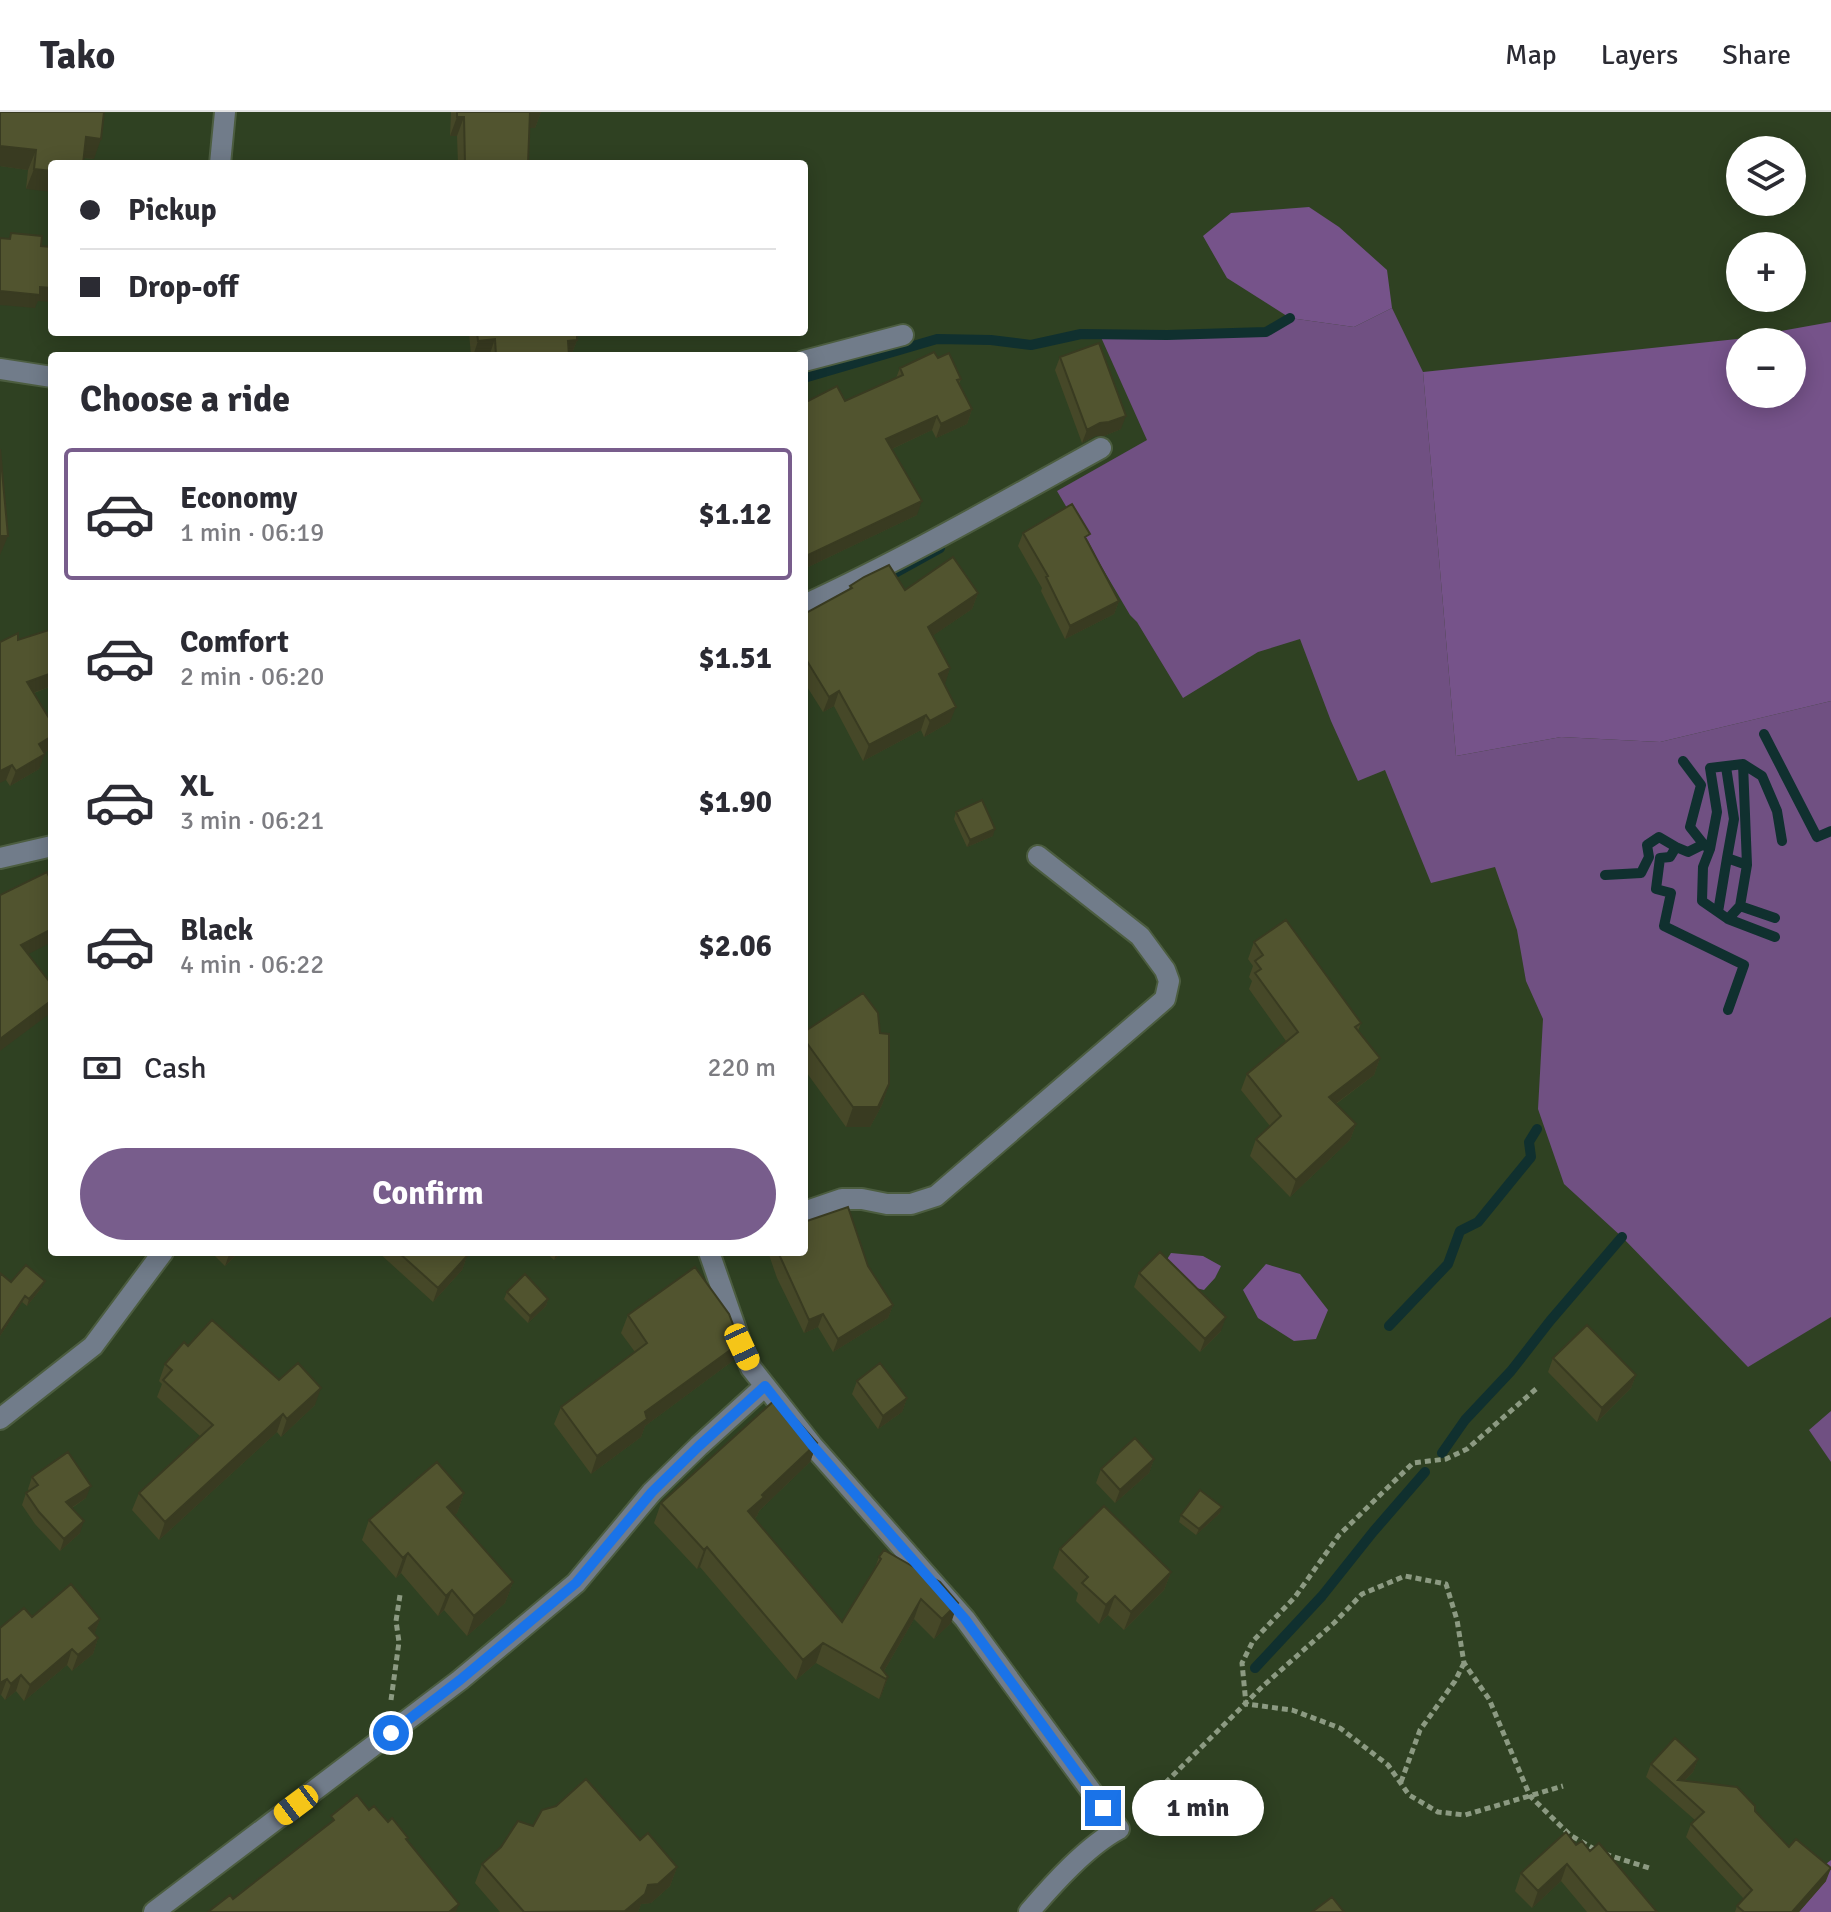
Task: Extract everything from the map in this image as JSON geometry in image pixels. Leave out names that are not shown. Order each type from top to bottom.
[{"type":"street","points":[[220,160],[225,112]]},
{"type":"street","points":[[808,360],[903,335]]},
{"type":"street","points":[[0,369],[48,376]]},
{"type":"street","points":[[808,603],[888,565],[1101,448]]},
{"type":"street","points":[[0,858],[48,847]]},
{"type":"street","points":[[808,1211],[842,1199],[911,1204],[936,1196],[1165,999],[1169,981],[1165,970],[1140,936],[1038,856]]},
{"type":"street","points":[[0,1419],[93,1346],[160,1256]]},
{"type":"street","points":[[710,1256],[751,1368],[812,1445],[965,1619],[1119,1829],[1088,1852],[1029,1912]]},
{"type":"street","points":[[154,1912],[460,1680],[576,1583],[652,1492],[765,1386]]},
{"type":"path","points":[[1246,1704],[1242,1663],[1253,1641],[1295,1597],[1339,1535],[1413,1463],[1446,1459],[1467,1449],[1536,1389]]},
{"type":"path","points":[[1119,1829],[1263,1686],[1362,1594],[1405,1576],[1446,1584],[1457,1620],[1464,1663],[1489,1699],[1530,1796],[1570,1835],[1604,1854],[1649,1868]]},
{"type":"path","points":[[391,1733],[389,1709],[399,1642],[396,1621],[400,1595]]},
{"type":"path","points":[[1401,1783],[1420,1730],[1464,1663]]},
{"type":"path","points":[[1246,1704],[1292,1710],[1340,1728],[1388,1765],[1409,1795],[1438,1812],[1465,1815],[1563,1786]]},
{"type":"shaded area","points":[[1309,207],[1339,227],[1387,270],[1392,308],[1354,327],[1290,318],[1227,278],[1203,236],[1231,213]]},
{"type":"shaded area","points":[[1392,308],[1423,372],[1456,756],[1561,737],[1660,742],[1831,701],[1831,1317],[1748,1367],[1622,1237],[1564,1184],[1538,1109],[1543,1019],[1526,981],[1517,930],[1495,867],[1431,883],[1385,770],[1358,781],[1300,639],[1258,652],[1183,698],[1057,491],[1147,440],[1100,335],[1266,332],[1290,318],[1354,327]]},
{"type":"shaded area","points":[[1831,322],[1831,701],[1660,742],[1561,737],[1456,756],[1423,372],[1726,340],[1726,408],[1806,408],[1806,328],[1798,328]]},
{"type":"shaded area","points":[[1171,1253],[1203,1256],[1221,1266],[1204,1290],[1184,1285],[1164,1264]]},
{"type":"shaded area","points":[[1266,1264],[1300,1274],[1328,1310],[1316,1339],[1294,1341],[1258,1318],[1243,1290]]},
{"type":"shaded area","points":[[1831,1411],[1831,1462],[1809,1430]]},
{"type":"shaded area","points":[[1831,1860],[1831,1912],[1791,1912],[1826,1864]]},
{"type":"building","points":[[0,112],[104,112],[101,139],[86,137],[83,160],[48,160],[48,171],[34,169],[36,150],[0,146]]},
{"type":"building","points":[[457,112],[530,112],[528,160],[465,160],[464,117],[457,117]]},
{"type":"building","points":[[11,233],[42,236],[41,246],[48,247],[48,288],[40,287],[40,295],[0,291],[0,238],[10,239]]},
{"type":"building","points":[[477,336],[577,336],[577,340],[568,341],[569,352],[496,352],[495,339],[478,341]]},
{"type":"building","points":[[1099,343],[1126,416],[1087,430],[1060,357]]},
{"type":"building","points":[[934,352],[938,358],[949,353],[961,379],[957,380],[972,409],[941,424],[937,416],[886,439],[922,501],[808,555],[808,401],[837,386],[845,401],[903,375],[900,368]]},
{"type":"building","points":[[0,449],[8,536],[0,536]]},
{"type":"building","points":[[1072,504],[1090,534],[1085,537],[1119,601],[1070,626],[1048,576],[1023,533]]},
{"type":"building","points":[[953,557],[978,593],[928,627],[950,668],[939,674],[956,707],[930,721],[926,715],[869,745],[839,691],[829,697],[808,663],[808,612],[889,565],[905,590]]},
{"type":"building","points":[[48,630],[48,674],[27,682],[48,716],[48,738],[39,744],[45,754],[16,771],[12,765],[0,771],[0,642],[18,633],[18,640]]},
{"type":"building","points":[[982,800],[995,829],[970,840],[956,812]]},
{"type":"building","points":[[47,872],[48,931],[21,945],[48,980],[48,1003],[0,1039],[0,895]]},
{"type":"building","points":[[1286,920],[1361,1023],[1355,1027],[1380,1058],[1329,1097],[1356,1124],[1296,1180],[1256,1139],[1281,1116],[1247,1074],[1298,1032],[1255,973],[1261,969],[1255,961],[1263,955],[1254,942]]},
{"type":"building","points":[[863,993],[878,1013],[880,1033],[889,1034],[889,1084],[878,1107],[853,1107],[808,1045],[808,1029]]},
{"type":"building","points":[[848,1207],[868,1266],[893,1305],[838,1339],[823,1314],[809,1320],[780,1256],[808,1256],[808,1221]]},
{"type":"building","points":[[1160,1252],[1226,1317],[1205,1339],[1139,1273]]},
{"type":"building","points":[[402,1256],[467,1256],[438,1288]]},
{"type":"building","points":[[26,1265],[45,1281],[29,1299],[25,1296],[0,1333],[0,1273],[11,1282]]},
{"type":"building","points":[[695,1267],[729,1314],[740,1343],[645,1412],[647,1419],[597,1456],[561,1407],[647,1343],[628,1315]]},
{"type":"building","points":[[525,1274],[548,1299],[530,1316],[507,1292]]},
{"type":"building","points":[[212,1320],[279,1380],[298,1363],[321,1388],[287,1419],[283,1414],[165,1522],[139,1493],[213,1425],[163,1380],[172,1370],[165,1364],[184,1342],[188,1346]]},
{"type":"building","points":[[1587,1325],[1636,1375],[1602,1408],[1553,1358]]},
{"type":"building","points":[[880,1363],[907,1398],[883,1416],[857,1381]]},
{"type":"building","points":[[777,1398],[817,1443],[748,1511],[842,1622],[884,1550],[940,1582],[958,1603],[942,1619],[921,1599],[881,1668],[888,1677],[886,1679],[823,1643],[803,1660],[707,1547],[704,1550],[661,1503]]},
{"type":"building","points":[[1135,1438],[1154,1459],[1120,1490],[1101,1469]]},
{"type":"building","points":[[68,1452],[91,1486],[66,1502],[84,1521],[64,1539],[26,1493],[38,1485],[32,1477]]},
{"type":"building","points":[[437,1462],[464,1493],[447,1507],[513,1582],[474,1616],[452,1590],[446,1596],[408,1553],[403,1558],[369,1520]]},
{"type":"building","points":[[1200,1490],[1222,1507],[1199,1529],[1181,1515]]},
{"type":"building","points":[[1104,1506],[1171,1572],[1131,1612],[1115,1596],[1106,1605],[1082,1583],[1088,1577],[1060,1549]]},
{"type":"building","points":[[71,1584],[100,1619],[89,1628],[98,1638],[78,1655],[72,1649],[30,1685],[21,1675],[11,1684],[7,1679],[0,1683],[0,1628],[24,1608],[32,1617]]},
{"type":"building","points":[[1675,1738],[1698,1759],[1678,1780],[1737,1787],[1789,1847],[1796,1839],[1831,1868],[1792,1912],[1744,1912],[1737,1906],[1752,1890],[1691,1824],[1704,1812],[1651,1764]]},
{"type":"building","points":[[586,1779],[640,1840],[648,1833],[677,1867],[658,1884],[648,1885],[645,1894],[625,1911],[524,1912],[482,1864],[501,1847],[518,1821],[533,1826],[542,1810],[556,1806]]},
{"type":"building","points":[[357,1795],[369,1810],[374,1806],[388,1822],[392,1818],[459,1904],[449,1912],[208,1912],[230,1895],[233,1899],[334,1820],[331,1816]]},
{"type":"building","points":[[1566,1832],[1576,1845],[1582,1841],[1590,1851],[1599,1843],[1657,1912],[1607,1912],[1567,1864],[1538,1891],[1521,1873]]},
{"type":"building","points":[[1332,1897],[1344,1912],[1312,1912]]},
{"type":"waterway","points":[[808,377],[937,339],[991,340],[1031,345],[1081,334],[1266,332],[1290,318]]},
{"type":"waterway","points":[[893,574],[940,548]]},
{"type":"waterway","points":[[1764,734],[1817,837],[1831,831]]},
{"type":"waterway","points":[[1683,761],[1701,785],[1690,827],[1705,846]]},
{"type":"waterway","points":[[1743,764],[1762,776],[1777,811],[1782,841]]},
{"type":"waterway","points":[[1728,919],[1740,906],[1747,865],[1743,764],[1710,768],[1717,812],[1703,867],[1702,901],[1728,919],[1775,937]]},
{"type":"waterway","points":[[1726,767],[1734,819],[1727,858],[1747,865]]},
{"type":"waterway","points":[[1605,875],[1641,873],[1649,857],[1647,845],[1659,837],[1676,847]]},
{"type":"waterway","points":[[1702,845],[1688,852],[1676,847],[1670,857],[1660,858],[1656,889],[1671,893],[1664,926],[1744,965],[1728,1010]]},
{"type":"waterway","points":[[1718,912],[1727,858]]},
{"type":"waterway","points":[[1740,906],[1775,918]]},
{"type":"waterway","points":[[1389,1326],[1448,1264],[1460,1231],[1478,1222],[1531,1157],[1529,1142],[1537,1129]]},
{"type":"waterway","points":[[1442,1453],[1465,1420],[1511,1371],[1622,1237]]},
{"type":"waterway","points":[[1255,1668],[1322,1596],[1425,1472]]},
{"type":"route","points":[[391,1733],[576,1583],[652,1492],[765,1386],[812,1445],[965,1619],[1103,1808]]}]
